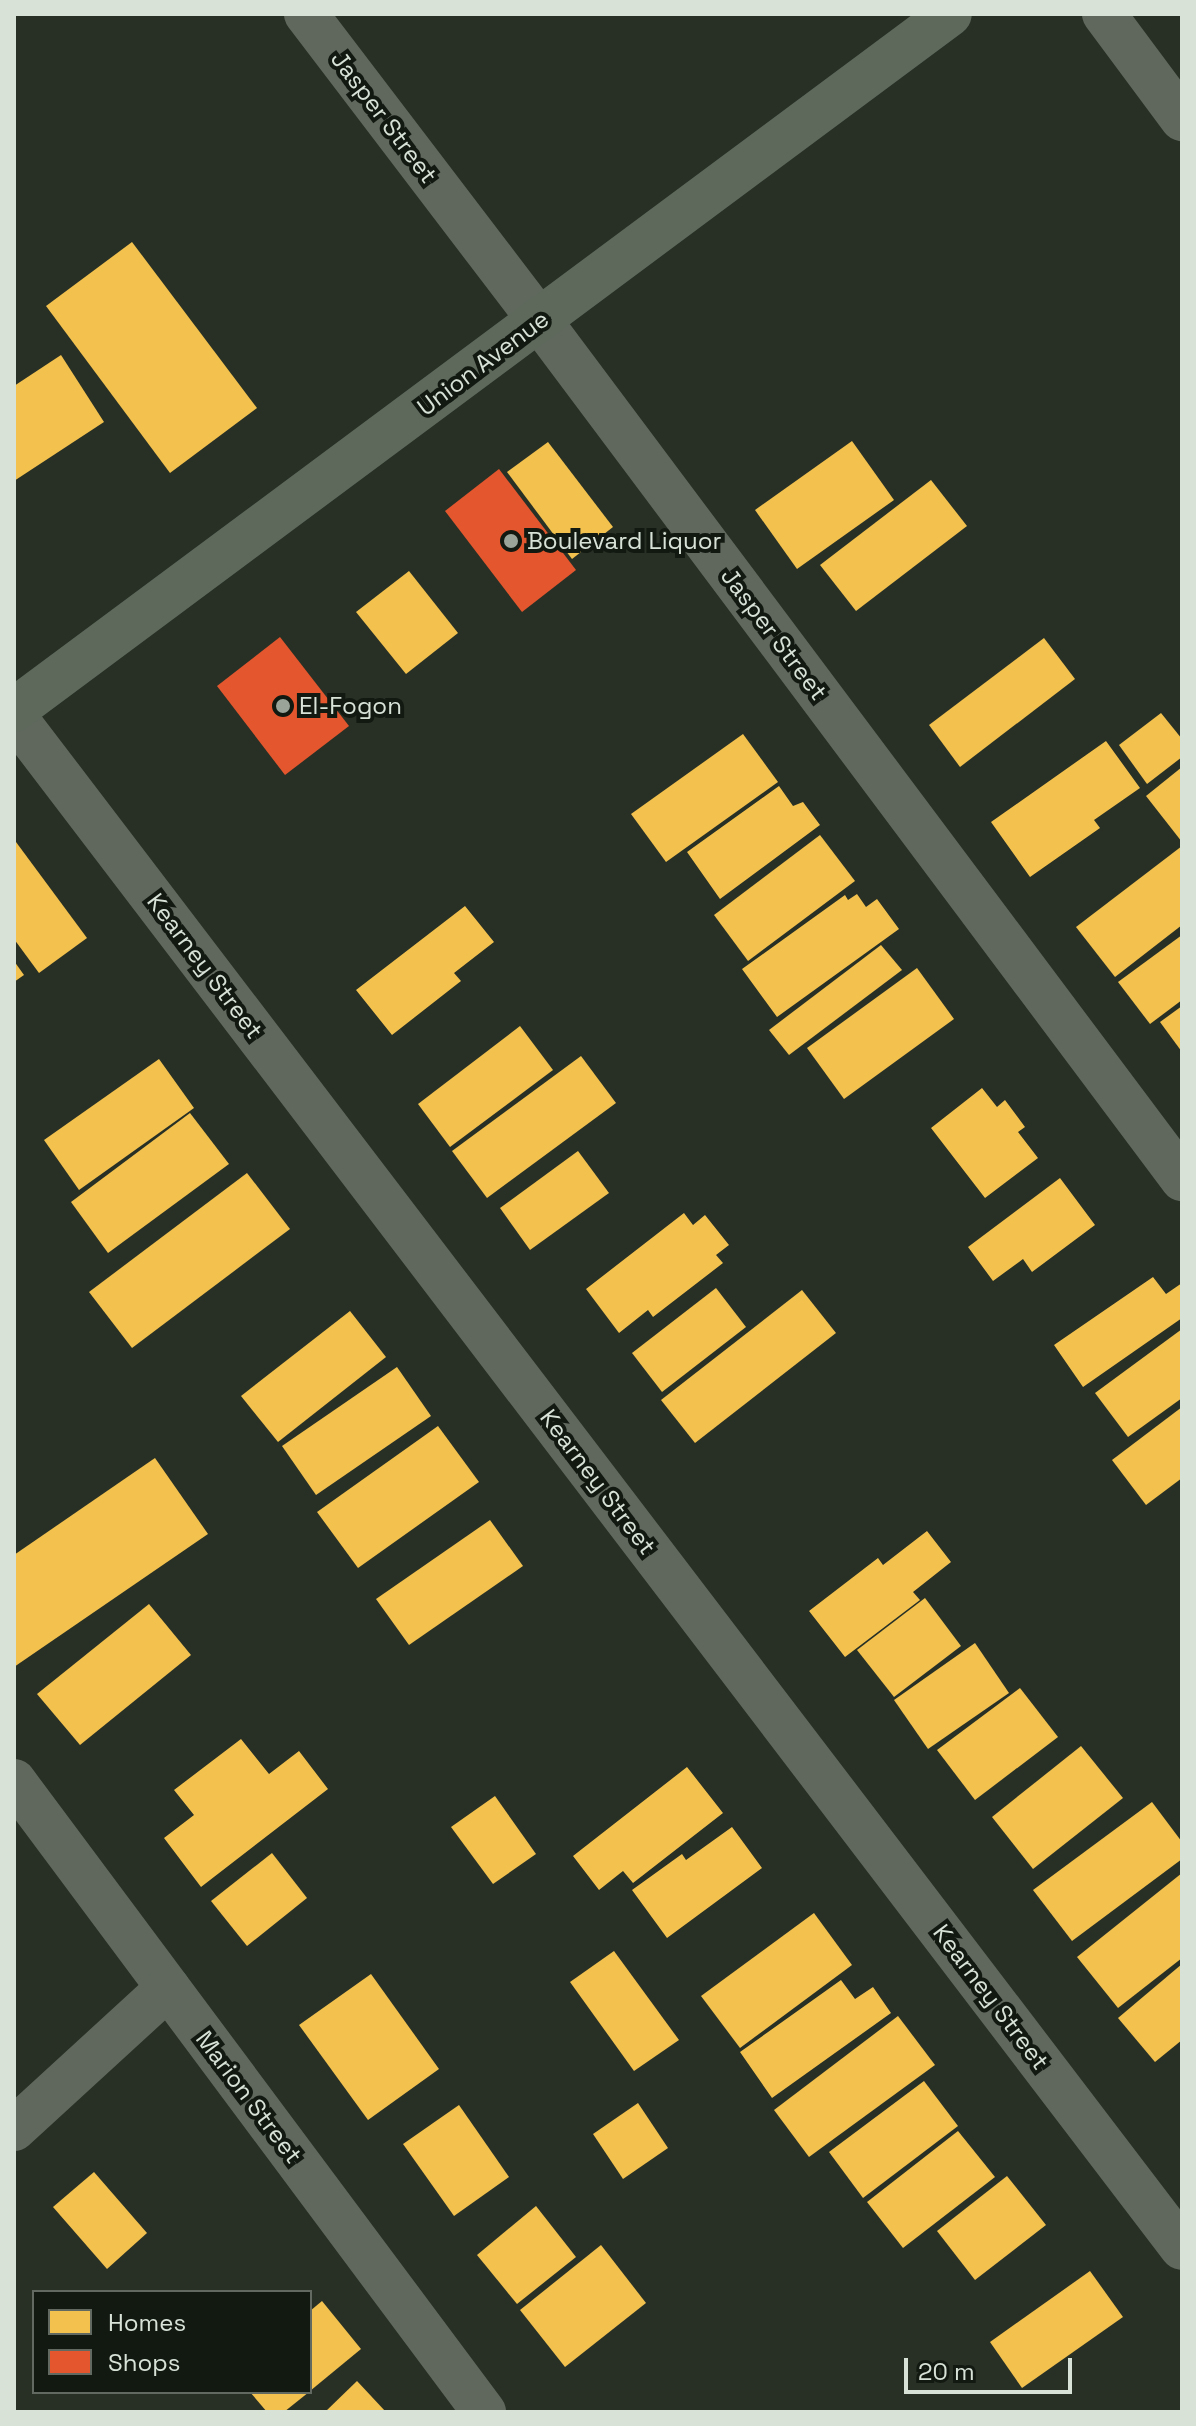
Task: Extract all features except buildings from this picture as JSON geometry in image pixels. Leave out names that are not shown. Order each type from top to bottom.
[{"type":"main road","name":"Union Avenue","points":[[14,713],[950,14]]},
{"type":"street","name":"Jasper Street","points":[[306,14],[540,321],[1182,1179]]},
{"type":"street","points":[[1104,14],[1182,119]]},
{"type":"street","name":"Kearney Street","points":[[14,713],[1182,2248]]},
{"type":"street","name":"Marion Street","points":[[14,1781],[484,2412]]},
{"type":"street","points":[[14,2129],[168,1988]]},
{"type":"place","name":"Boulevard Liquor","points":[[511,541]]},
{"type":"place","name":"El-Fogon","points":[[283,706]]}]
